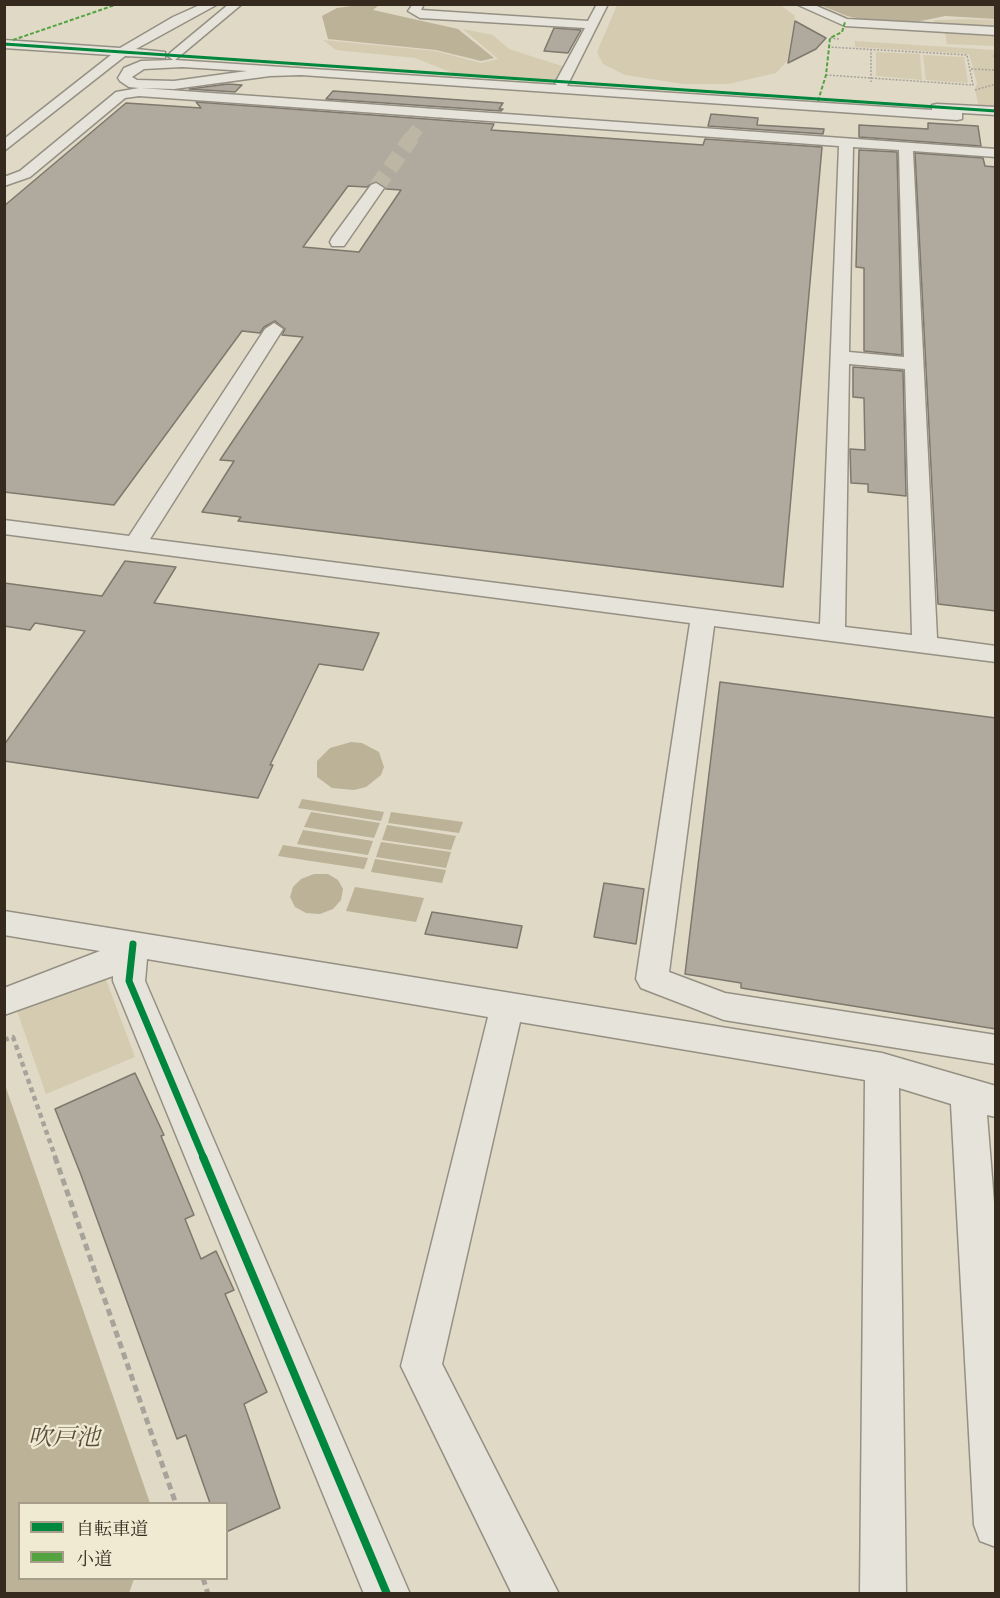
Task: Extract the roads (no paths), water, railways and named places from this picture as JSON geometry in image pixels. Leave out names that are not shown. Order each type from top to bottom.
[{"type":"street","points":[[4,147],[123,52],[170,23],[213,4]]},
{"type":"street","points":[[174,56],[237,4]]},
{"type":"street","points":[[419,4],[414,11],[420,14],[592,25]]},
{"type":"street","points":[[562,83],[603,4]]},
{"type":"street","points":[[801,4],[844,22],[996,31]]},
{"type":"street","points":[[4,44],[996,111]]},
{"type":"street","points":[[301,71],[270,72],[174,86],[134,84],[125,78],[129,71],[141,65],[163,62],[301,71],[957,116]]},
{"type":"street","points":[[4,182],[25,174],[121,95],[139,92],[425,119],[996,153]]},
{"type":"street","points":[[832,634],[846,143]]},
{"type":"street","points":[[906,147],[926,646]]},
{"type":"street","points":[[338,242],[376,188]]},
{"type":"street","points":[[135,544],[274,329]]},
{"type":"street","points":[[840,357],[914,364]]},
{"type":"street","points":[[4,527],[996,654]]},
{"type":"street","points":[[703,617],[652,979],[723,1006],[996,1050]]},
{"type":"street","points":[[4,924],[882,1068],[982,1098],[996,1525]]},
{"type":"street","points":[[4,1002],[106,965],[133,944]]},
{"type":"street","points":[[133,944],[129,981],[387,1593]]},
{"type":"street","points":[[507,1006],[421,1366],[536,1593]]},
{"type":"street","points":[[882,1068],[883,1593]]},
{"type":"water","points":[[379,5],[373,10],[458,29],[494,58],[481,61],[436,50],[328,39],[322,16],[337,8]]},
{"type":"water","points":[[820,5],[995,5],[995,19],[945,16],[916,22],[861,19]]},
{"type":"water","points":[[351,742],[362,743],[379,752],[384,767],[381,775],[366,787],[354,790],[332,788],[317,777],[317,761],[330,748]]},
{"type":"water","points":[[302,799],[384,812],[381,821],[298,808]]},
{"type":"water","points":[[311,812],[380,823],[374,838],[304,827]]},
{"type":"water","points":[[391,812],[463,822],[459,833],[388,823]]},
{"type":"water","points":[[387,825],[456,836],[451,850],[382,840]]},
{"type":"water","points":[[303,830],[373,841],[368,855],[297,844]]},
{"type":"water","points":[[381,842],[451,852],[446,868],[376,857]]},
{"type":"water","points":[[283,845],[368,858],[364,869],[278,856]]},
{"type":"water","points":[[375,859],[446,870],[442,883],[371,872]]},
{"type":"water","points":[[314,874],[328,874],[338,880],[343,889],[341,900],[333,909],[320,914],[306,913],[295,907],[290,897],[293,887],[301,879]]},
{"type":"water","points":[[355,887],[424,898],[416,922],[346,911]]},
{"type":"water","name":"吹戸池","points":[[4,1082],[150,1502],[18,1502],[18,1580],[134,1580],[129,1593],[5,1593]]},
{"type":"tunnel","points":[[410,139],[421,124]]},
{"type":"tunnel","points":[[376,188],[412,137]]}]
